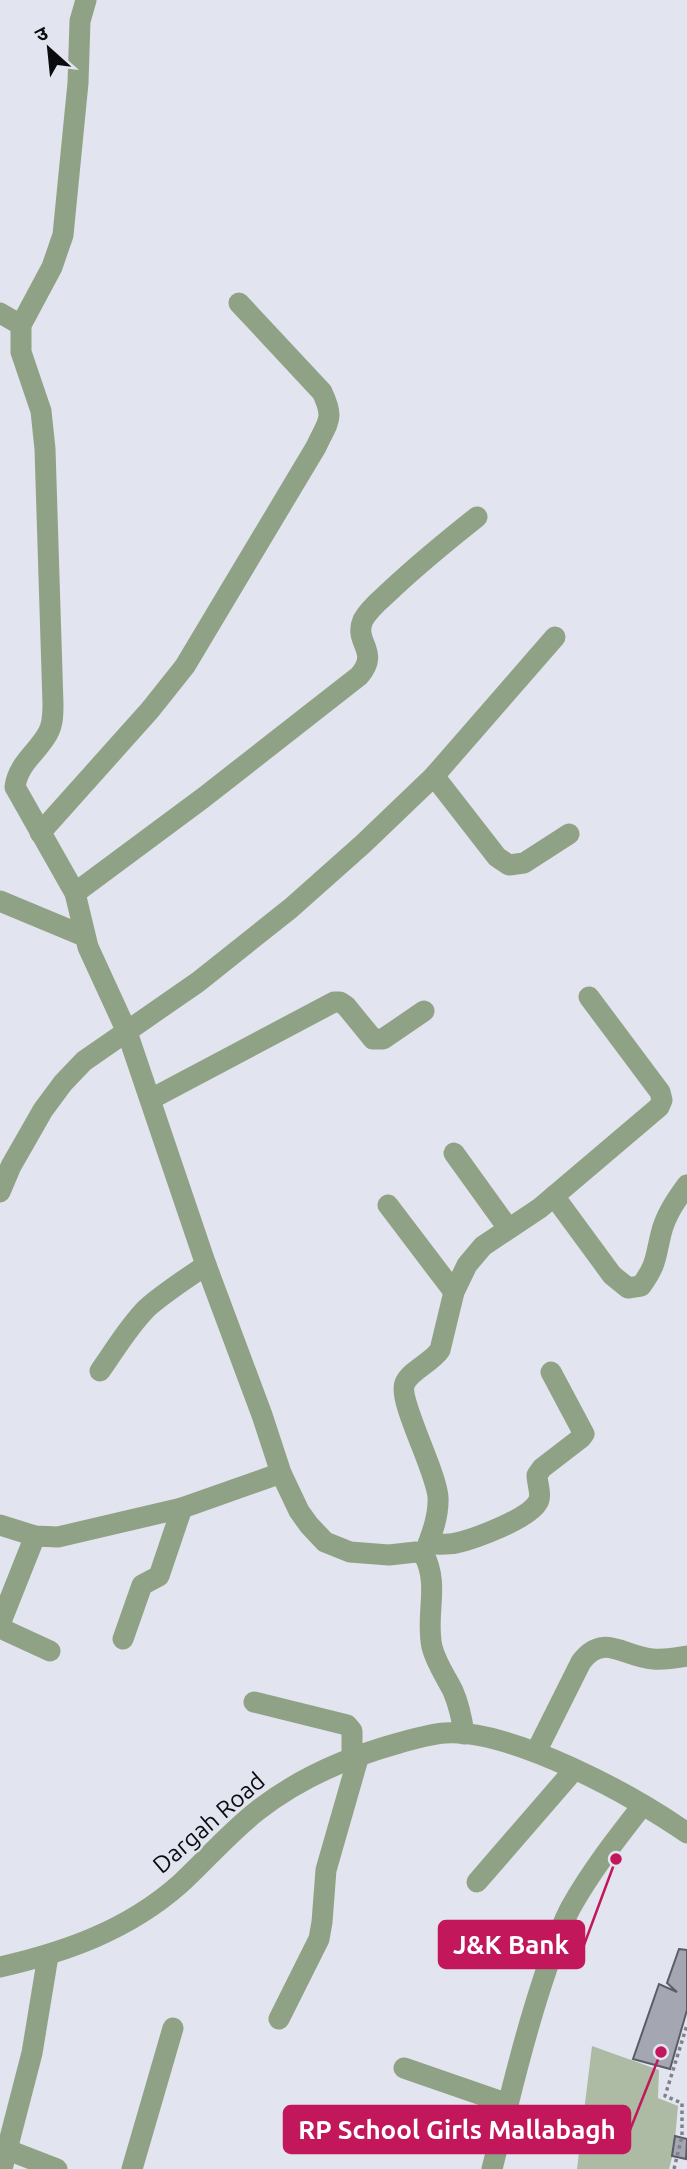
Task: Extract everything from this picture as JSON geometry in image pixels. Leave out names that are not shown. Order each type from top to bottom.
[{"type":"street","points":[[86,0],[80,21],[78,83],[63,235],[52,267],[21,325],[21,352],[41,411],[45,449],[53,704],[48,733],[24,763],[16,777],[15,787],[75,893],[84,936],[127,1032],[206,1265],[281,1473],[299,1511],[309,1525],[325,1542],[350,1552],[389,1555],[453,1544],[483,1535],[518,1518],[540,1499],[537,1475],[542,1468],[584,1434],[551,1371]]},
{"type":"street","points":[[40,833],[150,710],[185,666],[329,421],[330,408],[322,392],[239,303]]},
{"type":"street","points":[[0,313],[21,325]]},
{"type":"street","points":[[75,893],[203,798],[359,676],[367,666],[368,654],[362,641],[362,623],[370,610],[425,559],[477,517]]},
{"type":"street","points":[[0,1192],[11,1166],[43,1110],[84,1061],[198,982],[291,908],[363,844],[434,776],[555,637]]},
{"type":"street","points":[[434,776],[497,857],[509,865],[524,863],[569,834]]},
{"type":"street","points":[[0,901],[84,936]]},
{"type":"street","points":[[464,1734],[458,1704],[432,1648],[430,1634],[433,1583],[426,1549],[434,1530],[438,1499],[436,1481],[406,1403],[403,1388],[406,1380],[435,1358],[440,1350],[454,1292],[467,1265],[483,1247],[540,1208],[659,1107],[662,1100],[660,1092],[589,997]]},
{"type":"street","points":[[150,1099],[334,1002],[346,1006],[377,1041],[383,1040],[424,1011]]},
{"type":"street","points":[[454,1153],[508,1228]]},
{"type":"street","points":[[554,1196],[612,1275],[628,1289],[641,1286],[650,1274],[657,1258],[661,1233],[668,1214],[687,1185]]},
{"type":"street","points":[[388,1205],[454,1292]]},
{"type":"street","points":[[100,1371],[132,1325],[146,1310],[166,1292],[206,1265]]},
{"type":"street","points":[[0,1525],[34,1536],[58,1536],[181,1508],[281,1473]]},
{"type":"street","points":[[123,1639],[142,1585],[159,1576],[181,1508]]},
{"type":"street","points":[[34,1536],[0,1626],[50,1651]]},
{"type":"street","points":[[536,1752],[589,1651],[600,1646],[617,1648],[651,1659],[687,1656]]},
{"type":"street","points":[[254,1702],[347,1725],[352,1731],[355,1756],[326,1870],[319,1939],[279,2019]]},
{"type":"street","name":"Dargah Road","points":[[0,1967],[48,1956],[137,1917],[179,1884],[232,1833],[283,1792],[355,1756],[427,1736],[464,1734],[536,1752],[642,1805],[687,1833]]},
{"type":"street","points":[[477,1882],[574,1770]]},
{"type":"street","points":[[492,2169],[532,2015],[559,1932],[589,1879],[642,1805]]},
{"type":"street","points":[[48,1956],[32,2053],[5,2160],[57,2169]]},
{"type":"street","points":[[132,2169],[173,2028]]},
{"type":"street","points":[[404,2068],[508,2104]]},
{"type":"path","points":[[674,2169],[682,2136],[682,2103],[665,2096],[687,2025]]},
{"type":"green space","points":[[592,2046],[659,2070],[658,2098],[678,2106],[674,2150],[669,2169],[577,2169]]},
{"type":"building","points":[[679,1949],[687,1950],[687,2010],[670,2069],[633,2059],[659,1984],[677,1992],[667,1983]]},
{"type":"building","points":[[675,2136],[687,2139],[686,2159],[672,2156]]},
{"type":"place","name":"J&K Bank","points":[[616,1859]]},
{"type":"place","name":"RP School Girls Mallabagh","points":[[661,2052]]}]
